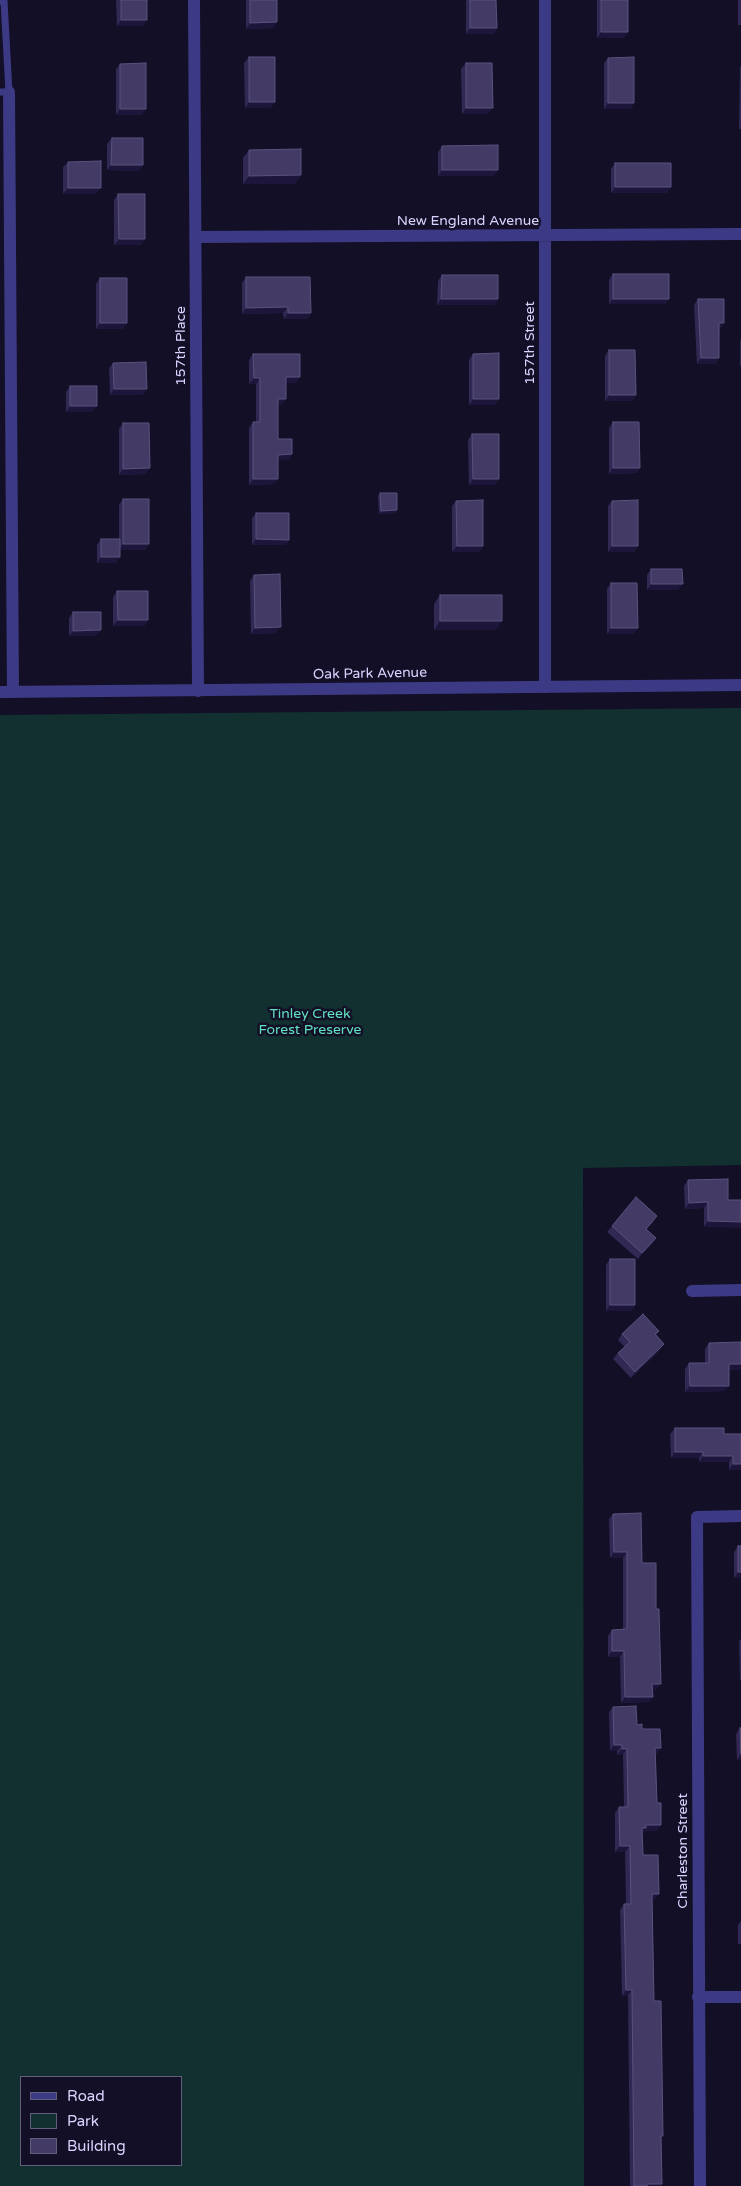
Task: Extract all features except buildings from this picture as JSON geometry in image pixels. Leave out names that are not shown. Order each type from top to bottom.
[{"type":"street","name":"157th Place","points":[[194,0],[198,691]]},
{"type":"street","name":"157th Street","points":[[545,0],[545,687]]},
{"type":"street","points":[[5,92],[6,692]]},
{"type":"street","name":"New England Avenue","points":[[195,237],[741,234]]},
{"type":"street","name":"Oak Park Avenue","points":[[6,692],[741,685]]},
{"type":"street","points":[[692,1291],[741,1290]]},
{"type":"street","name":"Charleston Street","points":[[700,2186],[697,1517],[741,1516]]},
{"type":"street","points":[[698,1997],[741,1997]]},
{"type":"lane","points":[[2,1],[5,92]]},
{"type":"green space","name":"Tinley Creek Forest Preserve","points":[[741,708],[741,1165],[583,1168],[584,2186],[0,2186],[0,715]]}]
